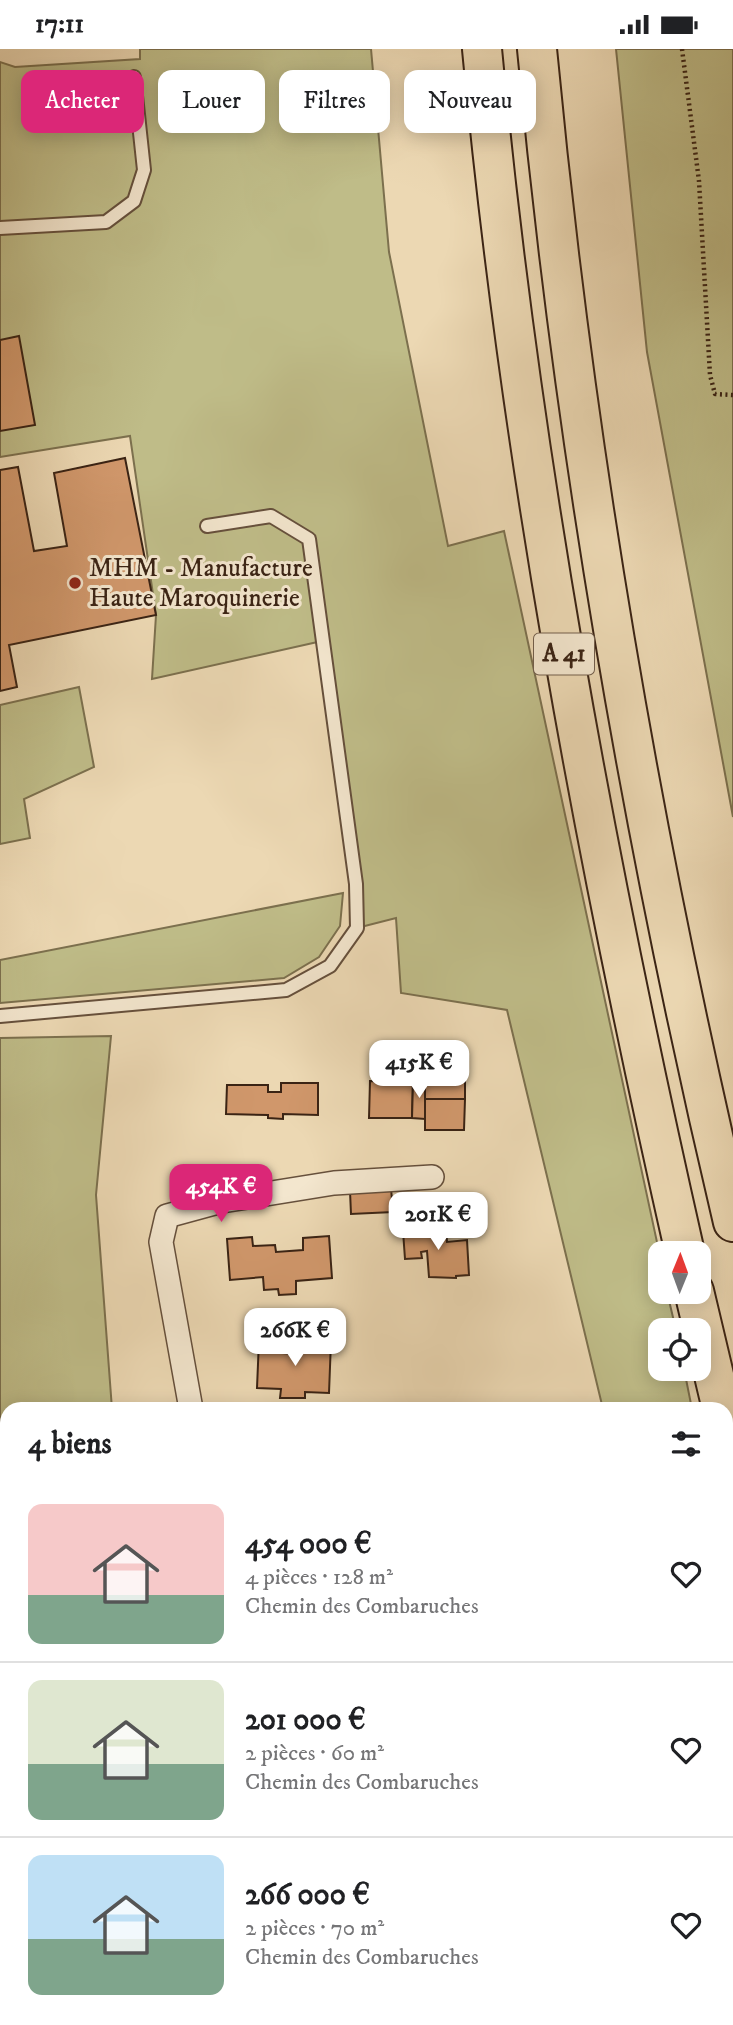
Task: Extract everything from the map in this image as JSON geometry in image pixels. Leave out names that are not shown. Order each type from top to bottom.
[{"type":"highway","name":"A 41","points":[[482,49],[491,148],[517,356],[550,578],[598,846],[682,1241]]},
{"type":"highway","name":"A 41","points":[[537,49],[570,339],[603,563],[679,975],[733,1222]]},
{"type":"highway","points":[[697,1304],[720,1402]]},
{"type":"street","points":[[190,1402],[161,1242],[167,1216],[222,1201],[334,1183],[432,1177]]},
{"type":"lane","points":[[0,228],[106,222],[134,201],[144,170],[140,133]]},
{"type":"lane","points":[[0,1016],[286,990],[330,966],[357,928],[356,884],[309,539],[271,516],[207,526]]},
{"type":"path","points":[[682,49],[699,181],[710,375],[715,394],[733,395]]},
{"type":"shaded area","points":[[140,49],[371,49],[373,70],[279,70],[279,133],[378,133],[389,252],[448,546],[504,531],[657,1241],[648,1241],[648,1304],[670,1304],[673,1318],[648,1318],[648,1381],[686,1381],[691,1402],[601,1402],[507,1010],[401,993],[396,918],[357,928],[322,641],[152,679],[156,615],[130,436],[0,457],[0,62],[15,67],[140,59]]},
{"type":"shaded area","points":[[616,49],[733,49],[733,817],[647,352]]},
{"type":"shaded area","points":[[79,687],[94,767],[24,799],[30,838],[0,844],[0,705]]},
{"type":"shaded area","points":[[343,893],[340,926],[319,957],[284,978],[0,1003],[0,960]]},
{"type":"shaded area","points":[[111,1036],[96,1195],[111,1402],[0,1402],[0,1038]]},
{"type":"building","points":[[19,336],[35,425],[0,431],[0,340]]},
{"type":"building","name":"MHM - Manufacture Haute Maroquinerie","points":[[125,458],[156,615],[9,645],[17,687],[0,691],[0,470],[18,467],[34,551],[67,546],[54,473]]},
{"type":"building","points":[[426,1063],[446,1064],[445,1082],[425,1081]]},
{"type":"building","points":[[413,1065],[426,1065],[425,1082],[413,1082]]},
{"type":"building","points":[[370,1081],[413,1082],[412,1118],[369,1118]]},
{"type":"building","points":[[425,1081],[465,1082],[465,1099],[425,1099]]},
{"type":"building","points":[[413,1082],[425,1082],[425,1119],[412,1118]]},
{"type":"building","points":[[281,1083],[318,1083],[318,1115],[283,1114],[283,1119],[268,1118],[268,1115],[226,1114],[227,1085],[268,1085],[268,1092],[281,1092]]},
{"type":"building","points":[[425,1099],[465,1099],[464,1130],[425,1130]]},
{"type":"building","points":[[391,1188],[393,1212],[351,1214],[350,1191]]},
{"type":"building","points":[[446,1228],[447,1242],[467,1240],[469,1275],[456,1278],[429,1277],[427,1251],[421,1252],[422,1258],[405,1259],[403,1231]]},
{"type":"building","points":[[329,1236],[332,1278],[296,1281],[296,1294],[279,1295],[278,1289],[264,1290],[263,1277],[230,1280],[227,1239],[252,1237],[253,1246],[275,1245],[276,1252],[303,1250],[303,1238]]},
{"type":"building","points":[[259,1340],[283,1340],[283,1353],[296,1354],[296,1340],[331,1341],[329,1393],[305,1392],[305,1398],[280,1398],[281,1389],[257,1388]]},
{"type":"place","name":"MHM - Manufacture Haute Maroquinerie","points":[[75,583]]}]
